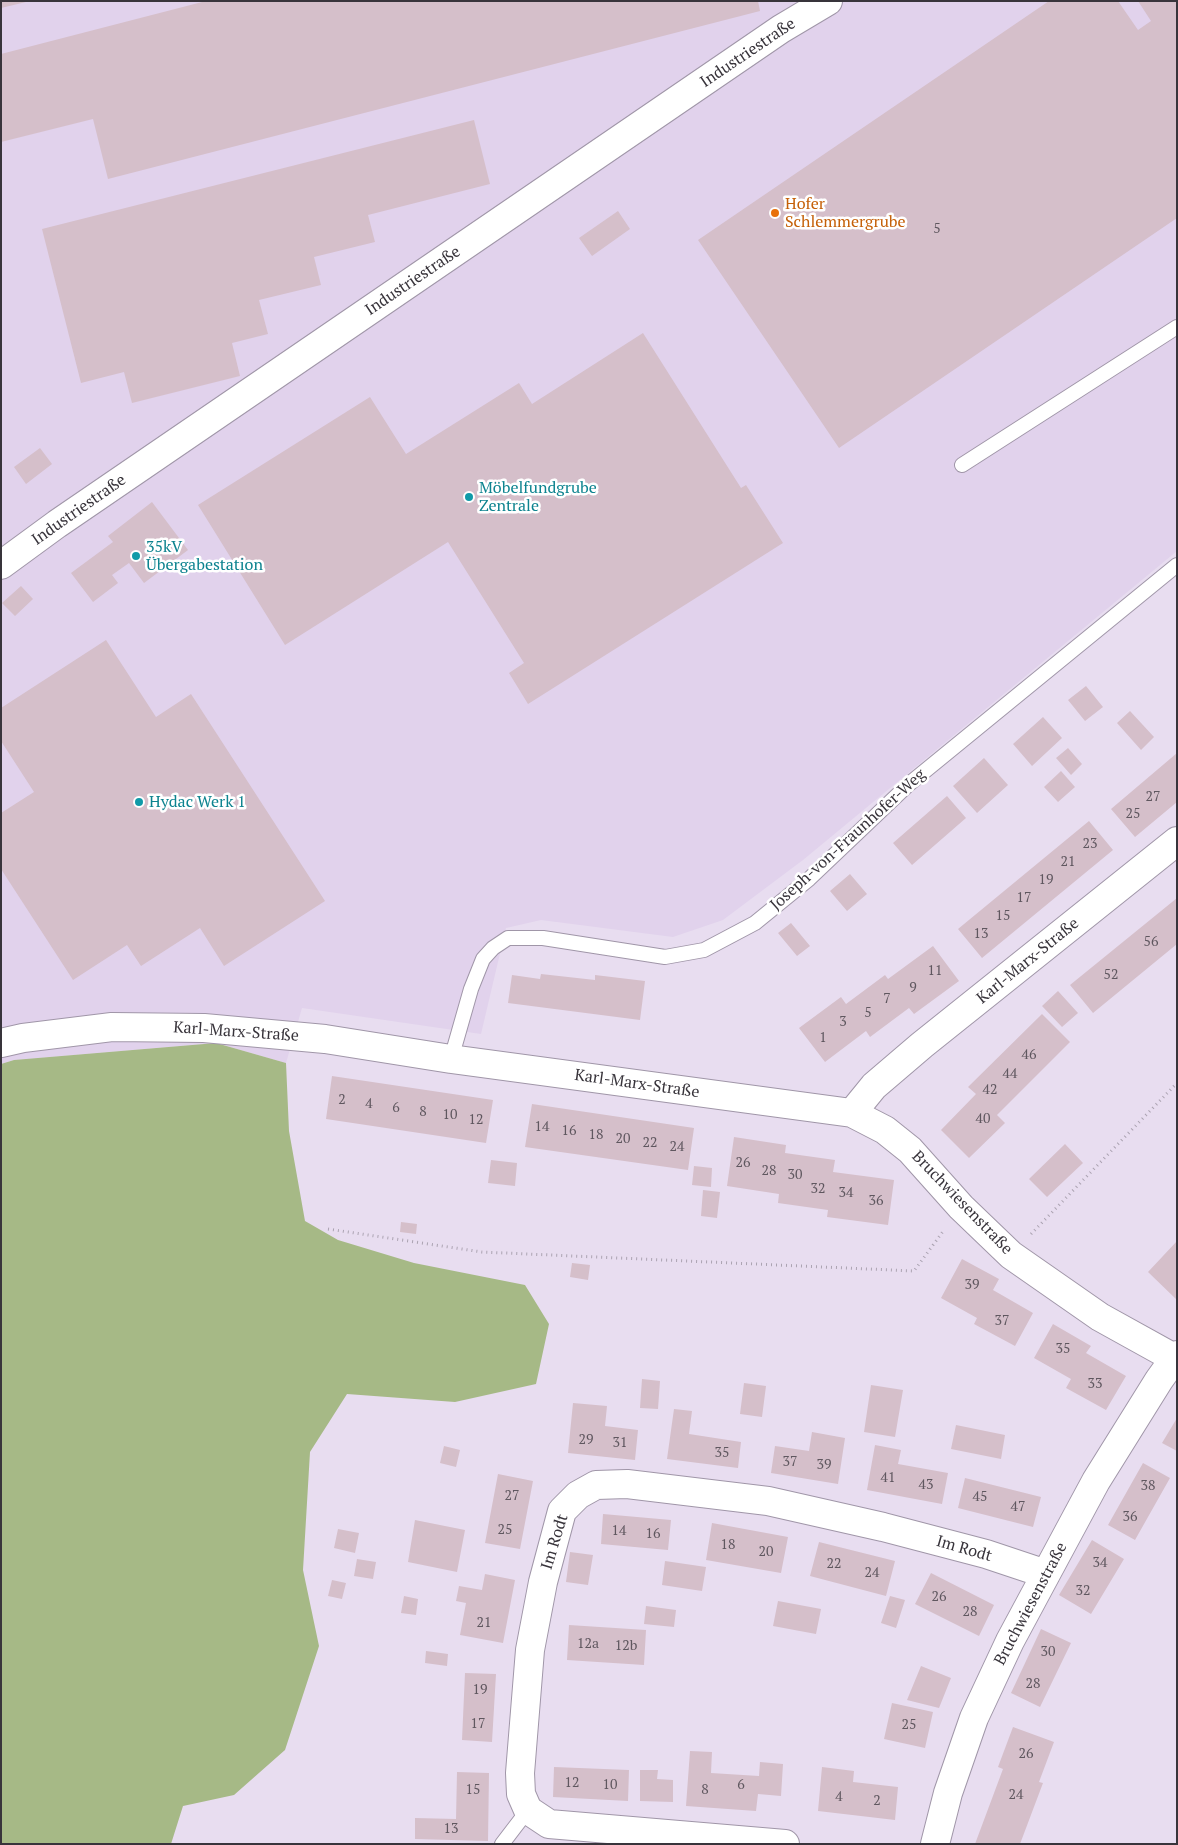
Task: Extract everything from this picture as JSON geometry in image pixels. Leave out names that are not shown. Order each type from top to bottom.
[{"type":"street","name":"Industriestraße","points":[[1,565],[65,518],[772,35],[828,1]]},
{"type":"street","name":"Karl-Marx-Straße","points":[[1,1043],[23,1038],[112,1027],[204,1028],[325,1039],[451,1059],[852,1113],[874,1086],[915,1051],[1177,841]]},
{"type":"street","name":"Bruchwiesenstraße","points":[[852,1113],[885,1130],[910,1150],[961,1207],[1011,1255],[1100,1317],[1175,1356],[1168,1385],[1096,1481],[1010,1641],[974,1718],[948,1794],[935,1844]]},
{"type":"street","name":"Im Rodt","points":[[528,1810],[521,1794],[520,1773],[530,1650],[543,1582],[562,1511],[578,1495],[596,1485],[626,1484],[768,1501],[883,1526],[986,1554],[1046,1574]]},
{"type":"street","points":[[528,1810],[548,1824],[786,1844]]},
{"type":"lane","points":[[962,465],[1177,327]]},
{"type":"lane","name":"Joseph-von-Fraunhofer-Weg","points":[[451,1059],[471,989],[483,959],[493,948],[508,938],[544,938],[665,957],[704,950],[755,923],[810,879],[909,784],[1177,565]]},
{"type":"lane","points":[[502,1844],[528,1810]]},
{"type":"path","points":[[1011,1255],[1177,1082]]},
{"type":"path","points":[[328,1229],[482,1252],[914,1271],[961,1207]]},
{"type":"shaded area","points":[[1,1],[1177,1],[1177,551],[803,860],[723,920],[673,937],[541,920],[506,928],[481,1034],[302,1008],[286,1063],[216,1043],[14,1060],[1,1064]]},
{"type":"green space","points":[[216,1043],[286,1063],[289,1131],[305,1221],[338,1240],[414,1263],[525,1285],[549,1324],[536,1384],[455,1402],[347,1394],[310,1452],[303,1570],[319,1646],[285,1750],[234,1795],[183,1806],[171,1844],[1,1844],[1,1064],[14,1060]]},
{"type":"building","points":[[1,1],[26,1],[26,2],[1,8]]},
{"type":"building","points":[[206,1],[758,1],[760,11],[108,179],[93,119],[1,142],[1,54]]},
{"type":"building","points":[[1049,1],[1118,1],[1138,30],[1151,21],[1138,1],[1177,1],[1177,218],[839,448],[698,240]]},
{"type":"building","points":[[474,120],[490,184],[368,215],[375,242],[314,257],[321,285],[259,300],[268,334],[232,343],[240,376],[132,403],[124,372],[81,383],[42,229]]},
{"type":"building","points":[[618,211],[630,229],[592,256],[579,238]]},
{"type":"building","name":"Möbelfundgrube Zentrale","points":[[643,333],[741,488],[746,485],[783,543],[528,704],[509,673],[524,663],[448,542],[285,645],[198,505],[370,397],[406,454],[519,383],[532,404]]},
{"type":"building","points":[[40,448],[52,464],[26,484],[14,467]]},
{"type":"building","name":"35kV Übergabestation","points":[[152,502],[188,550],[144,583],[129,563],[112,575],[118,583],[93,602],[71,573],[113,542],[108,536]]},
{"type":"building","points":[[21,586],[33,599],[15,616],[2,603]]},
{"type":"building","name":"Hydac Werk 1","points":[[106,640],[156,717],[191,694],[325,901],[224,966],[200,928],[141,966],[127,945],[73,980],[1,869],[1,813],[34,792],[1,741],[1,708]]},
{"type":"building","points":[[1086,686],[1103,707],[1085,721],[1068,700]]},
{"type":"building","points":[[1130,711],[1154,737],[1141,750],[1117,723]]},
{"type":"building","points":[[1043,717],[1062,738],[1032,766],[1013,744]]},
{"type":"building","points":[[1068,748],[1082,764],[1071,775],[1056,758]]},
{"type":"building","points":[[1177,753],[1177,802],[1135,837],[1111,809]]},
{"type":"building","points":[[984,758],[1008,785],[977,813],[953,786]]},
{"type":"building","points":[[1061,771],[1075,787],[1058,802],[1044,787]]},
{"type":"building","points":[[947,796],[966,818],[912,865],[893,843]]},
{"type":"building","points":[[1089,821],[1113,850],[982,958],[958,929]]},
{"type":"building","points":[[850,874],[867,894],[847,911],[830,891]]},
{"type":"building","points":[[1177,898],[1177,944],[1093,1013],[1070,985]]},
{"type":"building","points":[[791,923],[810,946],[797,956],[778,933]]},
{"type":"building","points":[[933,946],[959,981],[914,1014],[909,1008],[870,1037],[866,1031],[825,1062],[799,1028],[841,997],[846,1004],[885,975],[888,979]]},
{"type":"building","points":[[541,974],[595,980],[595,975],[645,981],[640,1020],[508,1003],[512,975],[540,979]]},
{"type":"building","points":[[1058,991],[1078,1013],[1062,1027],[1042,1006]]},
{"type":"building","points":[[1042,1014],[1070,1042],[997,1115],[1005,1123],[969,1158],[941,1130],[976,1094],[968,1087]]},
{"type":"building","points":[[332,1076],[493,1100],[486,1143],[326,1119]]},
{"type":"building","points":[[532,1104],[694,1128],[688,1170],[525,1147]]},
{"type":"building","points":[[734,1137],[786,1145],[785,1153],[835,1160],[833,1172],[894,1180],[888,1225],[827,1217],[828,1210],[778,1203],[779,1194],[727,1186]]},
{"type":"building","points":[[1065,1144],[1083,1163],[1047,1197],[1029,1179]]},
{"type":"building","points":[[491,1160],[517,1163],[515,1186],[488,1183]]},
{"type":"building","points":[[694,1166],[712,1168],[711,1187],[692,1185]]},
{"type":"building","points":[[703,1190],[720,1192],[717,1218],[701,1216]]},
{"type":"building","points":[[401,1222],[417,1224],[416,1234],[400,1232]]},
{"type":"building","points":[[1177,1241],[1177,1300],[1148,1272]]},
{"type":"building","points":[[962,1259],[999,1279],[993,1290],[1033,1313],[1015,1346],[974,1324],[977,1318],[941,1298]]},
{"type":"building","points":[[572,1263],[590,1265],[588,1280],[570,1277]]},
{"type":"building","points":[[1053,1324],[1091,1346],[1086,1353],[1126,1376],[1106,1410],[1066,1388],[1071,1379],[1034,1358]]},
{"type":"building","points":[[642,1379],[660,1381],[658,1409],[640,1408]]},
{"type":"building","points":[[744,1383],[766,1386],[762,1417],[740,1414]]},
{"type":"building","points":[[871,1385],[903,1390],[895,1437],[864,1432]]},
{"type":"building","points":[[573,1403],[607,1406],[605,1426],[638,1430],[635,1460],[568,1453]]},
{"type":"building","points":[[674,1409],[692,1411],[689,1434],[741,1442],[738,1468],[667,1459]]},
{"type":"building","points":[[1177,1418],[1177,1451],[1162,1443]]},
{"type":"building","points":[[956,1425],[1005,1435],[1001,1459],[951,1449]]},
{"type":"building","points":[[812,1432],[845,1438],[838,1484],[771,1473],[775,1446],[809,1451]]},
{"type":"building","points":[[875,1445],[901,1450],[898,1464],[948,1473],[942,1504],[867,1490]]},
{"type":"building","points":[[444,1446],[460,1450],[456,1467],[440,1463]]},
{"type":"building","points":[[1143,1463],[1170,1478],[1135,1540],[1108,1525]]},
{"type":"building","points":[[498,1474],[533,1481],[520,1549],[485,1543]]},
{"type":"building","points":[[965,1478],[1041,1497],[1033,1527],[958,1508]]},
{"type":"building","points":[[603,1514],[671,1520],[668,1550],[601,1544]]},
{"type":"building","points":[[415,1520],[465,1530],[457,1572],[408,1562]]},
{"type":"building","points":[[712,1523],[788,1537],[781,1573],[706,1560]]},
{"type":"building","points":[[338,1529],[359,1533],[355,1553],[334,1548]]},
{"type":"building","points":[[1092,1540],[1124,1559],[1091,1614],[1059,1595]]},
{"type":"building","points":[[819,1542],[895,1561],[886,1596],[810,1576]]},
{"type":"building","points":[[570,1552],[593,1555],[588,1585],[566,1582]]},
{"type":"building","points":[[357,1559],[376,1562],[373,1579],[354,1576]]},
{"type":"building","points":[[665,1561],[706,1567],[702,1591],[662,1585]]},
{"type":"building","points":[[931,1573],[994,1605],[979,1636],[915,1604]]},
{"type":"building","points":[[485,1574],[515,1580],[503,1643],[460,1635],[466,1603],[456,1601],[459,1586],[482,1590]]},
{"type":"building","points":[[332,1580],[346,1583],[342,1599],[328,1596]]},
{"type":"building","points":[[404,1596],[418,1599],[416,1615],[401,1613]]},
{"type":"building","points":[[890,1596],[905,1600],[896,1628],[881,1623]]},
{"type":"building","points":[[778,1601],[821,1609],[816,1634],[773,1626]]},
{"type":"building","points":[[646,1606],[676,1610],[674,1627],[644,1624]]},
{"type":"building","points":[[569,1625],[646,1630],[644,1665],[567,1660]]},
{"type":"building","points":[[1041,1629],[1071,1643],[1040,1707],[1011,1693]]},
{"type":"building","points":[[426,1651],[448,1654],[447,1666],[425,1663]]},
{"type":"building","points":[[921,1666],[951,1678],[939,1708],[907,1700]]},
{"type":"building","points":[[465,1673],[496,1674],[492,1742],[462,1740]]},
{"type":"building","points":[[892,1703],[933,1712],[925,1748],[884,1739]]},
{"type":"building","points":[[1013,1727],[1054,1742],[1039,1782],[1043,1783],[1020,1844],[975,1844],[1003,1769],[998,1767]]},
{"type":"building","points":[[690,1751],[712,1752],[711,1773],[759,1776],[760,1762],[783,1764],[781,1796],[758,1794],[756,1811],[686,1806]]},
{"type":"building","points":[[554,1767],[629,1770],[628,1801],[553,1797]]},
{"type":"building","points":[[822,1767],[854,1771],[853,1782],[898,1787],[895,1820],[818,1811]]},
{"type":"building","points":[[640,1770],[658,1770],[657,1779],[673,1780],[673,1802],[640,1801]]},
{"type":"building","points":[[457,1772],[489,1773],[488,1841],[415,1839],[415,1818],[456,1819]]},
{"type":"place","name":"Hofer Schlemmergrube","points":[[775,213]]},
{"type":"place","name":"Möbelfundgrube Zentrale","points":[[469,497]]},
{"type":"place","name":"35kV Übergabestation","points":[[136,556]]},
{"type":"place","name":"Hydac Werk 1","points":[[139,802]]}]
